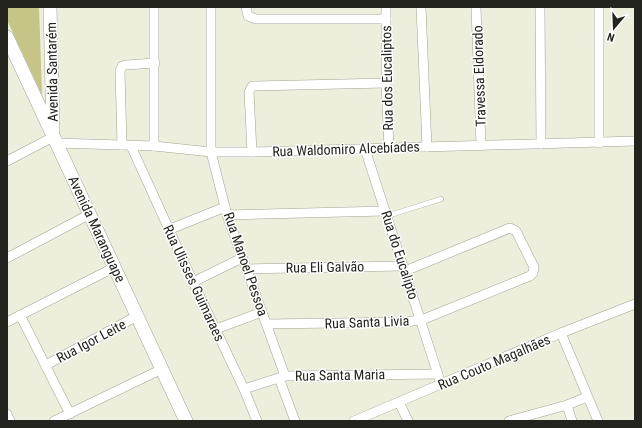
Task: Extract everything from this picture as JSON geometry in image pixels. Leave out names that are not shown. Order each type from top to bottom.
[{"type":"main road","name":"Avenida Santarém","points":[[50,7],[55,140]]},
{"type":"main road","name":"Avenida Maranguape","points":[[7,37],[12,60],[55,140],[186,421]]},
{"type":"street","points":[[154,7],[154,146]]},
{"type":"street","name":"Rua Manoel Pessoa","points":[[211,7],[211,152],[226,211],[267,324],[295,421]]},
{"type":"street","points":[[246,7],[248,16],[256,19],[386,19]]},
{"type":"street","name":"Rua dos Eucaliptos","points":[[386,7],[386,83],[389,148]]},
{"type":"street","points":[[421,7],[427,147]]},
{"type":"street","name":"Travessa Eldorado","points":[[476,7],[481,145]]},
{"type":"street","points":[[540,7],[541,144]]},
{"type":"street","points":[[599,7],[599,143]]},
{"type":"street","points":[[127,145],[120,71],[122,66],[126,65],[155,63]]},
{"type":"street","points":[[252,152],[248,92],[252,86],[386,83]]},
{"type":"street","name":"Rua Waldomiro Alcebíades","points":[[55,140],[154,146],[211,152],[635,141]]},
{"type":"street","points":[[7,161],[55,140]]},
{"type":"street","name":"Rua Ulisses Guimaraes","points":[[127,145],[216,329],[257,421]]},
{"type":"street","name":"Rua do Eucalipto","points":[[365,149],[441,384]]},
{"type":"street","points":[[168,230],[226,211],[386,213]]},
{"type":"street","points":[[7,258],[90,214]]},
{"type":"street","name":"Rua Eli Galvão","points":[[246,269],[404,268],[510,228],[516,231],[534,267],[533,273],[530,276]]},
{"type":"street","points":[[193,282],[242,258]]},
{"type":"street","points":[[7,321],[115,267]]},
{"type":"street","name":"Rua Santa Livia","points":[[267,324],[396,323],[420,320],[530,276]]},
{"type":"street","name":"Rua Couto Magalhães","points":[[354,421],[561,333],[635,304]]},
{"type":"street","points":[[216,329],[262,312]]},
{"type":"street","points":[[20,315],[70,414]]},
{"type":"street","name":"Rua Igor Leite","points":[[46,365],[137,316]]},
{"type":"street","points":[[561,333],[598,421]]},
{"type":"street","points":[[54,421],[162,369]]},
{"type":"street","name":"Rua Santa Maria","points":[[244,389],[282,377],[438,374]]},
{"type":"street","points":[[509,421],[567,405],[587,397]]},
{"type":"street","points":[[398,402],[408,421]]},
{"type":"street","points":[[567,405],[572,421]]},
{"type":"street","points":[[7,414],[10,421]]},
{"type":"lane","points":[[386,213],[441,199]]},
{"type":"green space","points":[[7,7],[39,7],[42,95],[7,20]]}]
